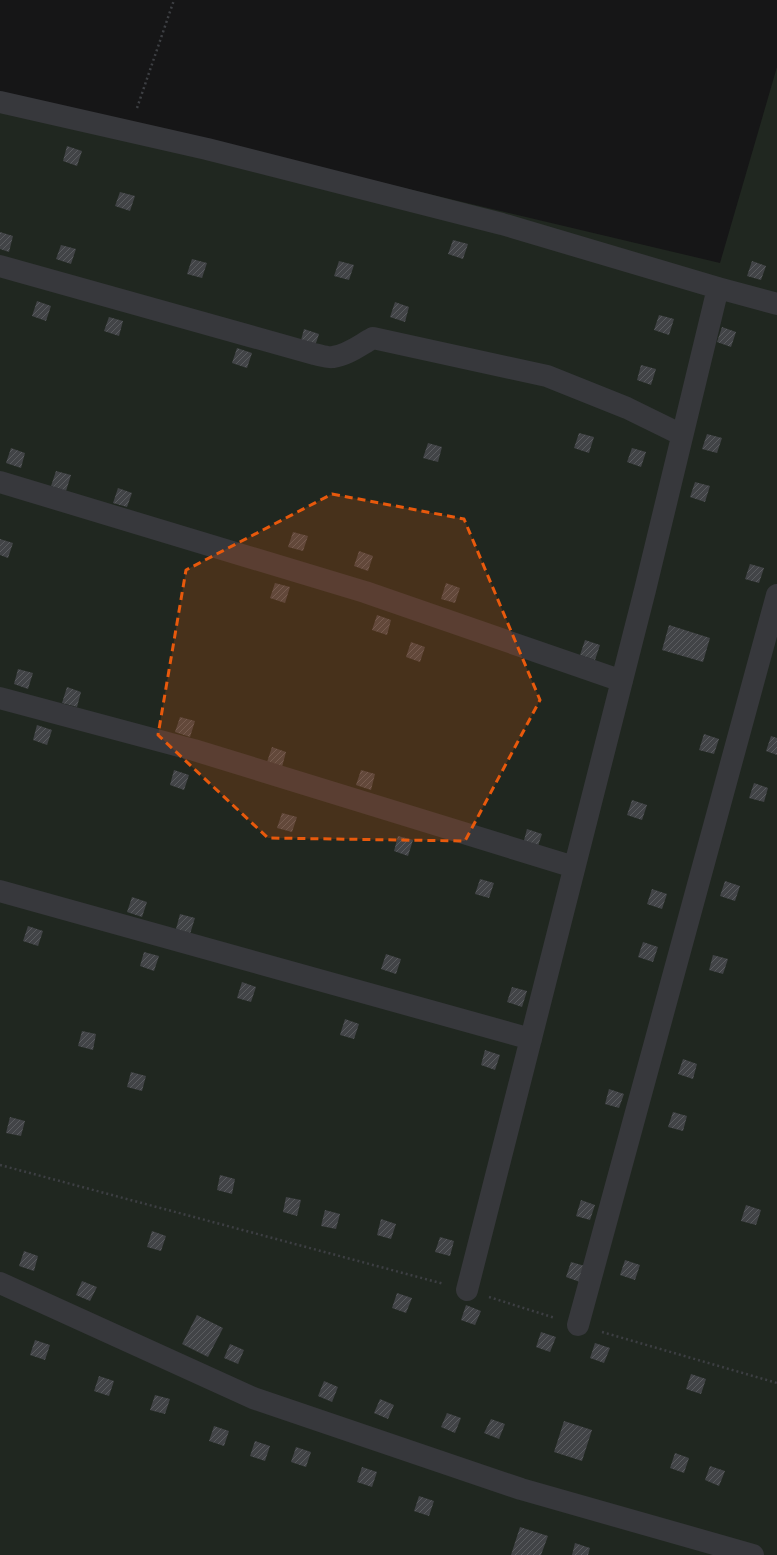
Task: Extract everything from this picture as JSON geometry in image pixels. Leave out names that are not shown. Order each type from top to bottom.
[{"type":"street","points":[[0,102],[207,149],[502,224],[777,304]]},
{"type":"street","points":[[0,266],[314,354],[332,357],[348,353],[362,343],[374,338],[547,376],[627,408],[682,435]]},
{"type":"street","points":[[467,1290],[622,681],[718,288]]},
{"type":"street","points":[[0,482],[365,592],[622,681]]},
{"type":"street","points":[[578,1325],[777,596]]},
{"type":"street","points":[[0,698],[194,750],[574,868]]},
{"type":"street","points":[[0,891],[531,1039]]},
{"type":"street","points":[[0,1283],[253,1398],[521,1489],[754,1555]]},
{"type":"path","points":[[129,131],[174,0]]},
{"type":"path","points":[[0,1165],[467,1290],[578,1325],[777,1383]]},
{"type":"highlighted area","points":[[332,494],[464,519],[540,700],[465,841],[268,838],[158,735],[186,570]]},
{"type":"shaded area","points":[[777,67],[777,1555],[0,1555],[0,92],[720,263]]},
{"type":"building","points":[[67,146],[82,151],[77,166],[63,161]]},
{"type":"building","points":[[120,192],[135,196],[130,211],[115,206]]},
{"type":"building","points":[[0,232],[13,236],[9,252],[0,249]]},
{"type":"building","points":[[453,240],[468,244],[463,259],[448,254]]},
{"type":"building","points":[[61,245],[76,249],[71,264],[56,259]]},
{"type":"building","points":[[192,259],[207,263],[202,278],[187,274]]},
{"type":"building","points":[[339,261],[354,265],[349,280],[334,276]]},
{"type":"building","points":[[752,261],[766,266],[761,280],[747,276]]},
{"type":"building","points":[[37,301],[51,306],[46,321],[32,316]]},
{"type":"building","points":[[395,302],[409,307],[405,322],[390,317]]},
{"type":"building","points":[[659,315],[674,319],[669,335],[654,330]]},
{"type":"building","points":[[109,317],[123,321],[119,336],[104,331]]},
{"type":"building","points":[[722,327],[736,332],[731,347],[717,342]]},
{"type":"building","points":[[304,329],[319,334],[314,349],[300,344]]},
{"type":"building","points":[[237,348],[252,353],[247,368],[232,363]]},
{"type":"building","points":[[641,365],[656,369],[651,385],[637,380]]},
{"type":"building","points":[[579,433],[594,437],[589,453],[574,448]]},
{"type":"building","points":[[707,434],[722,438],[717,453],[702,449]]},
{"type":"building","points":[[428,443],[442,447],[438,462],[423,458]]},
{"type":"building","points":[[11,448],[25,453],[21,468],[6,463]]},
{"type":"building","points":[[632,448],[646,452],[641,467],[627,462]]},
{"type":"building","points":[[56,471],[71,475],[66,491],[51,486]]},
{"type":"building","points":[[695,482],[710,486],[705,502],[690,497]]},
{"type":"building","points":[[118,488],[132,493],[127,507],[113,503]]},
{"type":"building","points":[[293,532],[308,536],[303,551],[288,547]]},
{"type":"building","points":[[0,539],[13,543],[8,558],[0,555]]},
{"type":"building","points":[[359,551],[373,556],[368,571],[354,566]]},
{"type":"building","points":[[750,564],[764,568],[759,583],[745,579]]},
{"type":"building","points":[[275,583],[290,587],[285,603],[270,598]]},
{"type":"building","points":[[446,583],[460,588],[455,603],[441,599]]},
{"type":"building","points":[[377,615],[391,620],[387,635],[372,630]]},
{"type":"building","points":[[669,625],[710,638],[703,662],[662,650]]},
{"type":"building","points":[[585,640],[600,645],[595,660],[580,655]]},
{"type":"building","points":[[411,642],[425,647],[420,662],[406,657]]},
{"type":"building","points":[[18,669],[33,673],[28,689],[14,684]]},
{"type":"building","points":[[67,687],[81,692],[77,707],[62,703]]},
{"type":"building","points":[[180,717],[195,721],[190,737],[175,732]]},
{"type":"building","points":[[37,725],[52,730],[47,745],[33,740]]},
{"type":"building","points":[[704,734],[719,739],[714,754],[699,750]]},
{"type":"building","points":[[771,736],[777,738],[777,755],[766,751]]},
{"type":"building","points":[[272,747],[286,752],[282,767],[267,762]]},
{"type":"building","points":[[174,770],[189,775],[184,790],[170,785]]},
{"type":"building","points":[[361,770],[375,774],[371,790],[356,785]]},
{"type":"building","points":[[754,783],[768,788],[764,802],[749,798]]},
{"type":"building","points":[[632,800],[647,805],[642,820],[627,815]]},
{"type":"building","points":[[282,813],[297,817],[292,832],[277,828]]},
{"type":"building","points":[[527,829],[542,834],[537,849],[523,844]]},
{"type":"building","points":[[398,836],[413,840],[408,856],[394,851]]},
{"type":"building","points":[[480,879],[494,883],[489,898],[475,894]]},
{"type":"building","points":[[725,881],[740,886],[735,901],[720,896]]},
{"type":"building","points":[[652,889],[667,894],[662,909],[647,904]]},
{"type":"building","points":[[132,897],[147,902],[142,917],[127,912]]},
{"type":"building","points":[[180,914],[195,918],[190,934],[176,929]]},
{"type":"building","points":[[28,926],[43,931],[38,946],[23,941]]},
{"type":"building","points":[[643,942],[658,947],[653,962],[638,957]]},
{"type":"building","points":[[144,952],[159,956],[154,971],[140,966]]},
{"type":"building","points":[[386,954],[401,959],[396,974],[381,969]]},
{"type":"building","points":[[713,955],[728,959],[723,974],[709,970]]},
{"type":"building","points":[[242,982],[256,987],[251,1002],[237,998]]},
{"type":"building","points":[[512,987],[527,991],[522,1007],[507,1002]]},
{"type":"building","points":[[345,1019],[359,1024],[354,1039],[340,1035]]},
{"type":"building","points":[[82,1031],[96,1034],[93,1050],[78,1046]]},
{"type":"building","points":[[485,1050],[500,1055],[495,1070],[481,1065]]},
{"type":"building","points":[[683,1059],[697,1064],[693,1079],[678,1074]]},
{"type":"building","points":[[131,1072],[146,1076],[142,1091],[127,1087]]},
{"type":"building","points":[[609,1089],[624,1094],[619,1108],[605,1104]]},
{"type":"building","points":[[673,1112],[687,1116],[683,1131],[668,1127]]},
{"type":"building","points":[[10,1117],[25,1121],[21,1136],[6,1133]]},
{"type":"building","points":[[220,1175],[235,1179],[232,1194],[217,1190]]},
{"type":"building","points":[[286,1197],[301,1200],[297,1216],[283,1212]]},
{"type":"building","points":[[581,1200],[595,1205],[590,1220],[576,1216]]},
{"type":"building","points":[[746,1205],[761,1210],[756,1225],[741,1221]]},
{"type":"building","points":[[325,1210],[340,1214],[336,1229],[321,1226]]},
{"type":"building","points":[[381,1219],[396,1224],[391,1239],[377,1235]]},
{"type":"building","points":[[152,1231],[166,1236],[161,1251],[147,1247]]},
{"type":"building","points":[[440,1237],[454,1241],[450,1256],[435,1252]]},
{"type":"building","points":[[24,1251],[38,1256],[34,1271],[19,1266]]},
{"type":"building","points":[[625,1260],[640,1265],[635,1280],[620,1275]]},
{"type":"building","points":[[571,1262],[585,1266],[580,1282],[566,1277]]},
{"type":"building","points":[[82,1281],[97,1287],[90,1301],[76,1295]]},
{"type":"building","points":[[397,1293],[412,1298],[406,1313],[392,1308]]},
{"type":"building","points":[[466,1305],[481,1311],[475,1325],[461,1320]]},
{"type":"building","points":[[197,1315],[223,1328],[208,1357],[182,1344]]},
{"type":"building","points":[[541,1332],[556,1337],[550,1352],[536,1347]]},
{"type":"building","points":[[35,1340],[50,1345],[45,1360],[30,1355]]},
{"type":"building","points":[[595,1343],[610,1348],[604,1363],[590,1358]]},
{"type":"building","points":[[230,1344],[244,1350],[238,1364],[224,1358]]},
{"type":"building","points":[[691,1374],[706,1379],[701,1394],[686,1389]]},
{"type":"building","points":[[99,1376],[114,1381],[109,1396],[94,1391]]},
{"type":"building","points":[[324,1381],[338,1387],[332,1402],[318,1396]]},
{"type":"building","points":[[155,1395],[170,1399],[165,1414],[150,1410]]},
{"type":"building","points":[[380,1399],[394,1405],[388,1419],[374,1413]]},
{"type":"building","points":[[447,1413],[461,1418],[455,1433],[441,1427]]},
{"type":"building","points":[[491,1419],[505,1424],[499,1439],[484,1433]]},
{"type":"building","points":[[564,1421],[592,1430],[582,1461],[554,1452]]},
{"type":"building","points":[[214,1426],[229,1431],[224,1446],[209,1441]]},
{"type":"building","points":[[255,1441],[270,1446],[265,1461],[250,1456]]},
{"type":"building","points":[[296,1447],[311,1452],[306,1467],[291,1462]]},
{"type":"building","points":[[675,1453],[689,1458],[684,1473],[670,1468]]},
{"type":"building","points":[[710,1466],[725,1471],[719,1486],[705,1480]]},
{"type":"building","points":[[362,1467],[377,1472],[372,1487],[357,1482]]},
{"type":"building","points":[[419,1496],[434,1501],[429,1516],[414,1511]]},
{"type":"building","points":[[520,1527],[548,1536],[541,1555],[511,1555]]},
{"type":"building","points":[[575,1543],[590,1548],[588,1555],[572,1555]]}]
